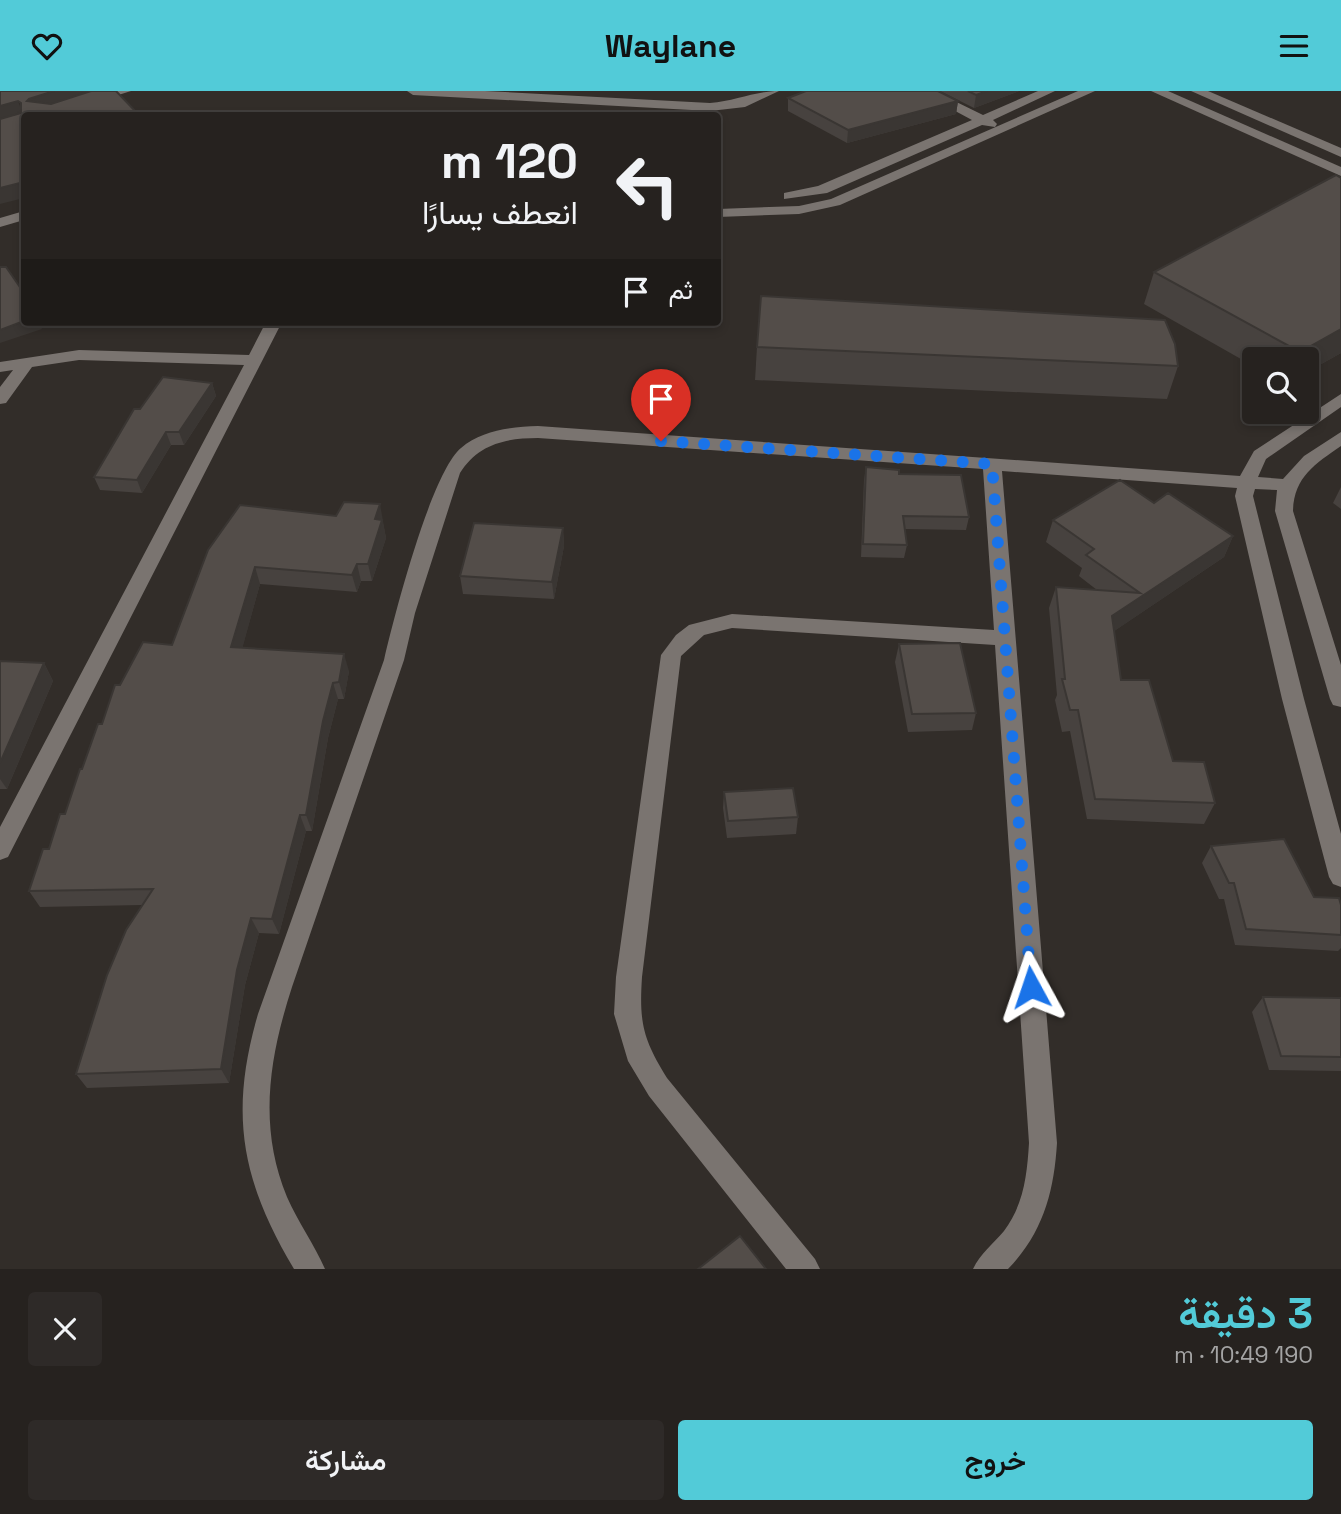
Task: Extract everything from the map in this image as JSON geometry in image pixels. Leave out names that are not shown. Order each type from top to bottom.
[{"type":"street","points":[[52,112],[125,91]]},
{"type":"street","points":[[413,91],[593,95],[710,107],[740,104],[773,91]]},
{"type":"street","points":[[924,91],[1001,130]]},
{"type":"street","points":[[721,199],[776,198],[822,190],[1049,91]]},
{"type":"street","points":[[721,213],[799,210],[835,202],[1089,91]]},
{"type":"street","points":[[1157,91],[1341,172]]},
{"type":"street","points":[[1197,91],[1341,153]]},
{"type":"street","points":[[0,223],[21,216]]},
{"type":"street","points":[[0,239],[21,231]]},
{"type":"street","points":[[0,850],[272,326]]},
{"type":"street","points":[[0,367],[79,355],[255,360]]},
{"type":"street","points":[[0,399],[27,361]]},
{"type":"street","points":[[1341,399],[1260,455],[1245,482],[1244,496],[1293,699],[1341,877]]},
{"type":"street","points":[[310,1269],[273,1202],[261,1161],[255,1119],[261,1054],[394,660],[405,613],[457,461],[483,441],[500,435],[538,432],[1286,485]]},
{"type":"street","points":[[1341,438],[1304,464],[1286,485],[1283,498],[1284,511],[1341,699]]},
{"type":"street","points":[[988,1269],[1024,1230],[1040,1189],[1043,1143],[992,464]]},
{"type":"street","points":[[805,1269],[658,1087],[637,1052],[627,1014],[629,977],[671,655],[680,640],[695,629],[715,622],[732,621],[1005,638]]},
{"type":"building","points":[[0,91],[54,91],[27,101],[51,104],[91,91],[116,91],[136,112],[21,112],[21,103],[18,101],[0,106]]},
{"type":"building","points":[[806,91],[938,91],[958,101],[848,130],[788,98]]},
{"type":"building","points":[[968,91],[987,91],[976,95]]},
{"type":"building","points":[[21,113],[21,183],[0,188],[0,119]]},
{"type":"building","points":[[1336,175],[1341,178],[1341,329],[1309,347],[1291,347],[1154,272]]},
{"type":"building","points":[[0,267],[6,267],[21,289],[21,322],[0,330]]},
{"type":"building","points":[[761,296],[1165,320],[1175,344],[1178,366],[757,347]]},
{"type":"building","points":[[163,377],[212,383],[179,432],[166,432],[137,480],[94,477],[134,409],[140,409]]},
{"type":"building","points":[[866,467],[899,470],[899,474],[961,475],[969,517],[903,516],[907,545],[863,544]]},
{"type":"building","points":[[1120,480],[1154,503],[1168,493],[1233,536],[1112,616],[1121,680],[1149,680],[1173,761],[1204,762],[1215,803],[1095,799],[1078,710],[1070,710],[1062,679],[1065,679],[1056,587],[1140,593],[1086,555],[1094,549],[1053,520]]},
{"type":"building","points":[[344,502],[380,504],[375,519],[382,520],[368,564],[357,564],[352,575],[255,567],[231,647],[344,654],[339,682],[333,683],[323,721],[306,815],[300,815],[272,919],[251,918],[237,970],[221,1069],[76,1074],[107,975],[126,930],[153,889],[29,891],[43,849],[49,849],[60,814],[65,814],[80,769],[98,724],[102,724],[115,685],[120,685],[143,642],[172,645],[208,550],[240,505],[336,516]]},
{"type":"building","points":[[474,523],[563,528],[552,582],[460,576]]},
{"type":"building","points":[[960,643],[976,713],[912,714],[899,644]]},
{"type":"building","points":[[0,661],[44,663],[0,763]]},
{"type":"building","points":[[793,788],[798,817],[728,821],[724,792]]},
{"type":"building","points":[[1284,839],[1314,897],[1339,898],[1341,935],[1246,929],[1234,883],[1229,883],[1211,846]]},
{"type":"building","points":[[1263,997],[1341,998],[1341,1057],[1281,1056]]},
{"type":"building","points":[[740,1236],[766,1269],[698,1269]]},
{"type":"route","points":[[661,441],[992,464],[1031,987]]}]
